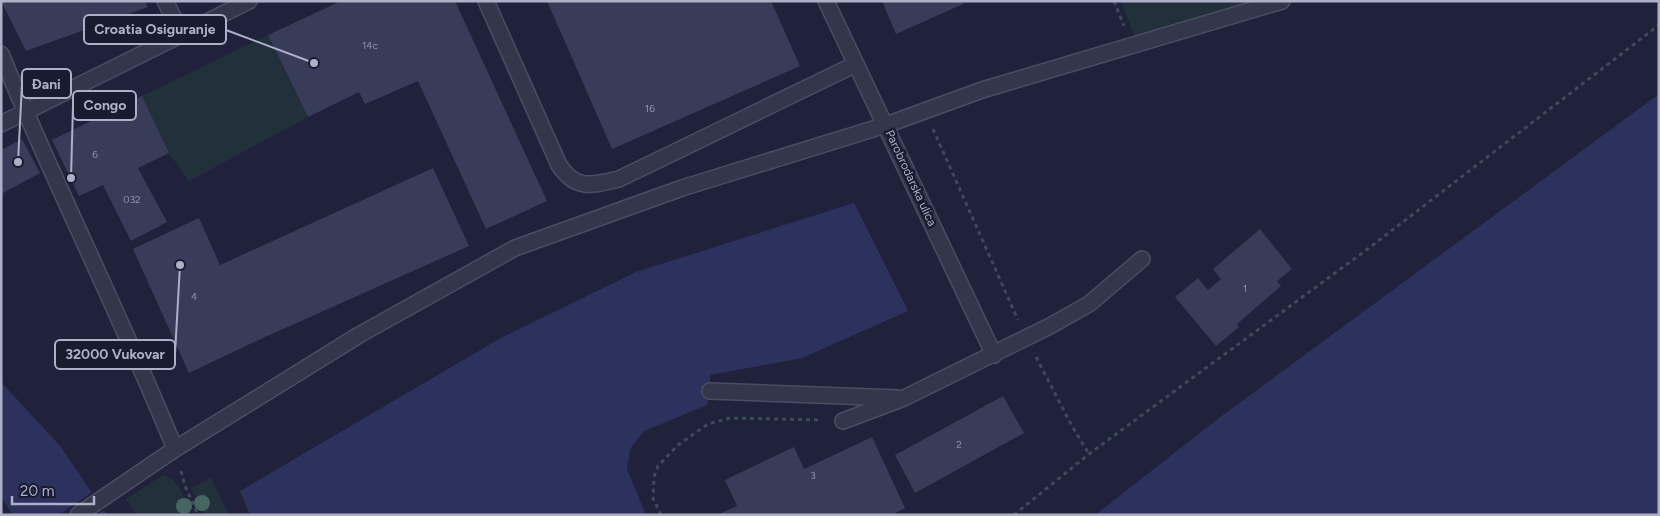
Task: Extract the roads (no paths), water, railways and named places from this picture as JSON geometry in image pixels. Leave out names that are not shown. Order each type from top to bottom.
[{"type":"street","points":[[166,1],[182,34]]},
{"type":"street","points":[[1,124],[249,1]]},
{"type":"street","points":[[486,1],[559,165],[566,176],[578,182],[594,185],[619,179],[856,64]]},
{"type":"street","name":"Parobrodarska ulica","points":[[826,1],[994,355]]},
{"type":"street","points":[[78,515],[175,449],[359,335],[515,248],[682,188],[886,124],[982,90],[1282,1]]},
{"type":"street","points":[[1,54],[175,449]]},
{"type":"street","points":[[843,421],[904,398],[1026,338],[1089,304],[1142,260]]},
{"type":"street","points":[[710,391],[904,398]]},
{"type":"water","points":[[1659,94],[1659,515],[1095,515],[1219,418]]},
{"type":"water","points":[[854,203],[908,311],[802,358],[710,375],[710,391],[707,405],[644,431],[630,449],[627,469],[646,515],[250,515],[240,491],[499,339],[636,272]]},
{"type":"water","points":[[1,382],[61,447],[107,515],[13,515],[1,497]]},
{"type":"place","name":"Croatia Osiguranje","points":[[314,63]]},
{"type":"place","name":"Đani","points":[[18,162]]},
{"type":"place","name":"Congo","points":[[71,178]]},
{"type":"place","name":"32000 Vukovar","points":[[180,265]]}]
